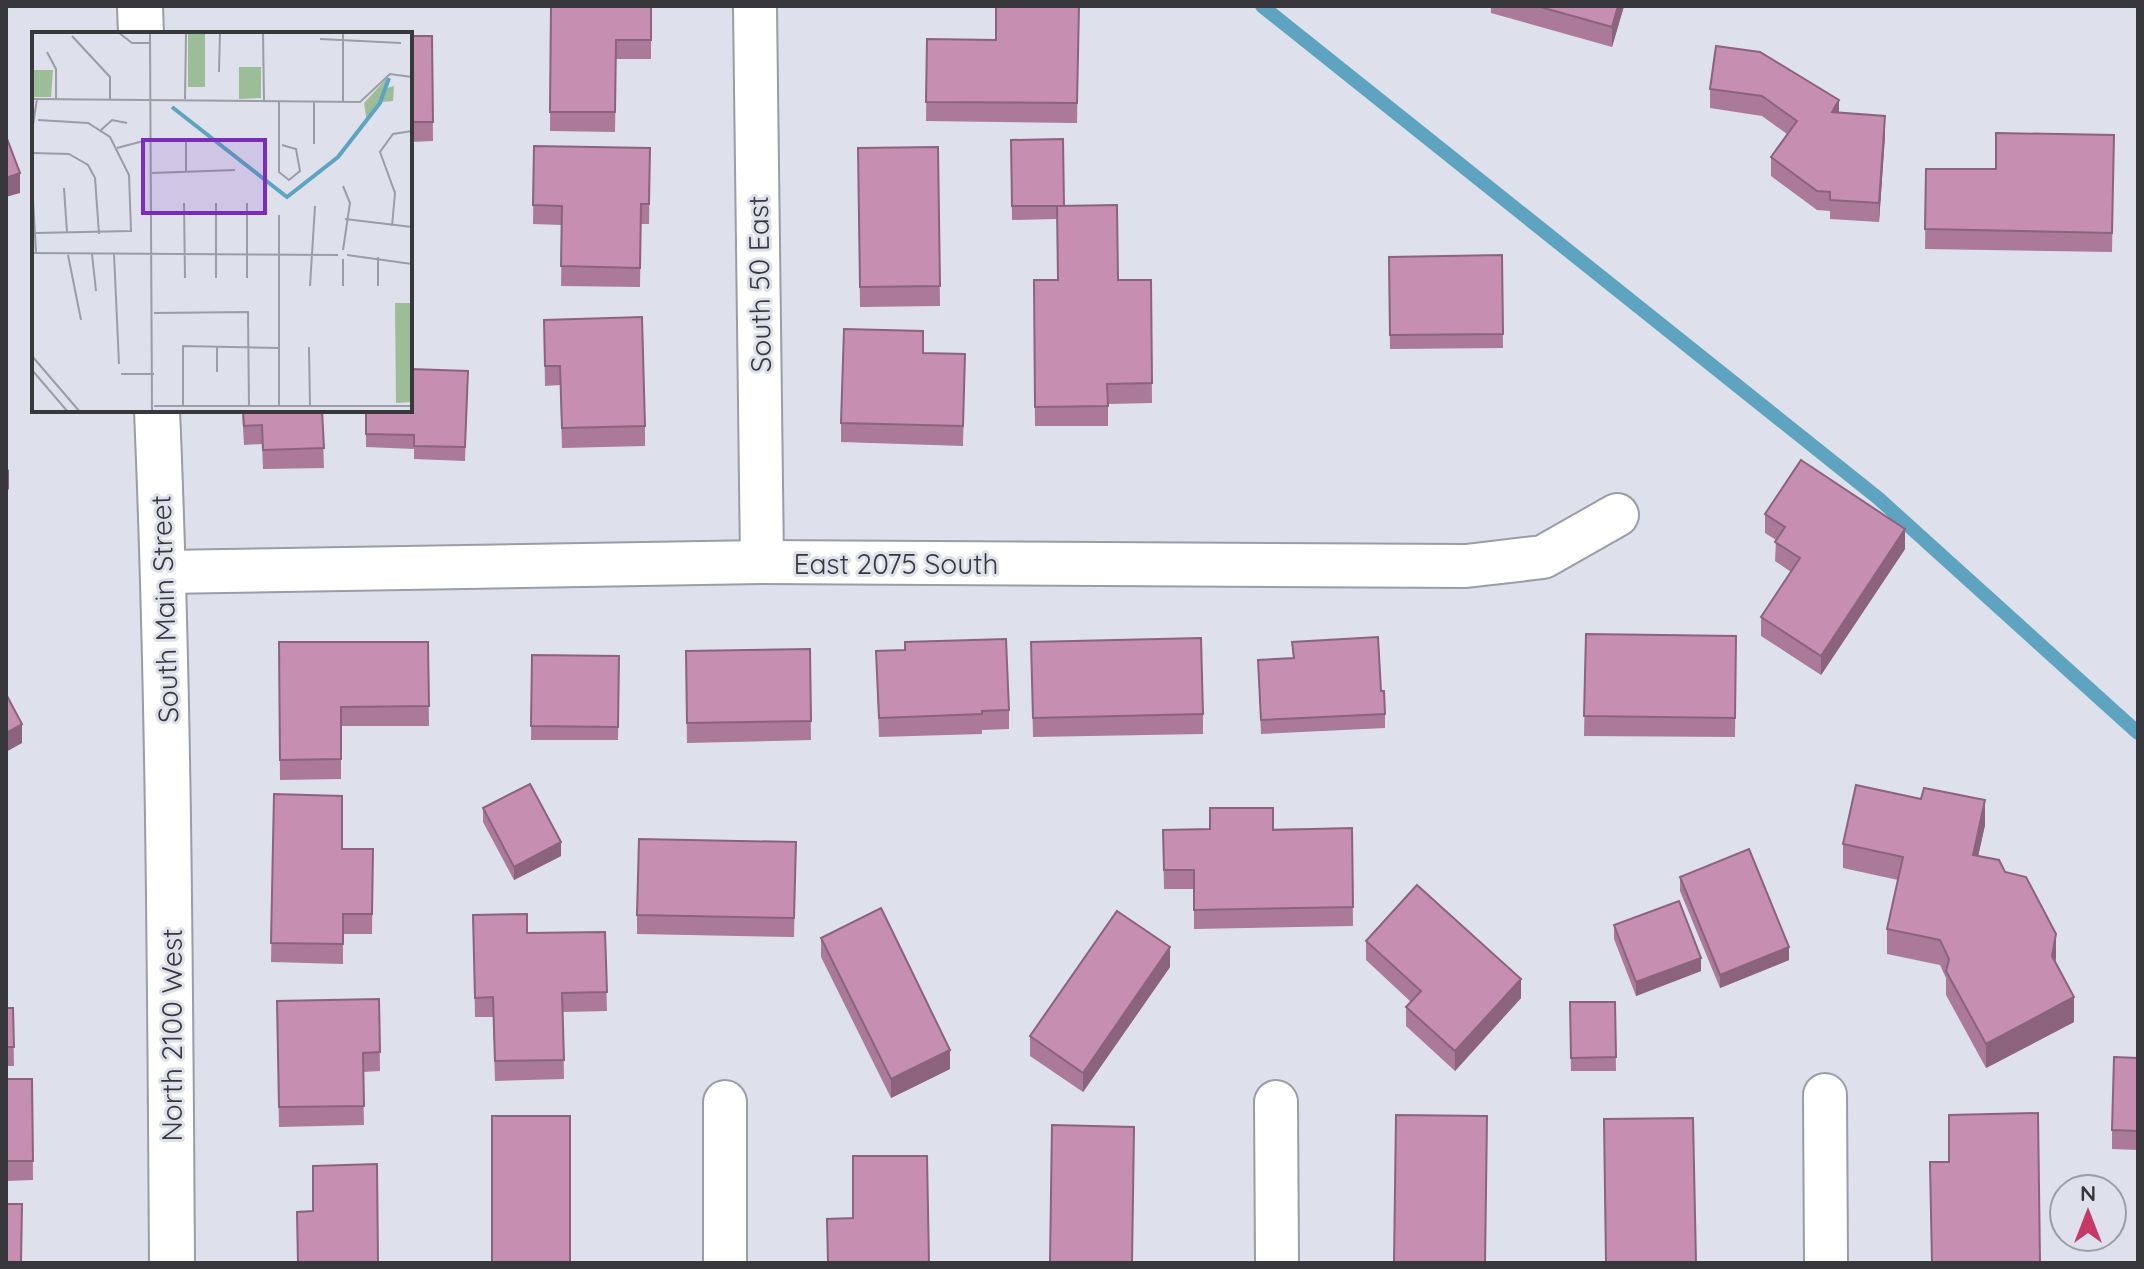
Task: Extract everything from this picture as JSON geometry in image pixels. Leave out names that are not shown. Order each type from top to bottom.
[{"type":"street","points":[[140,6],[141,32]]},
{"type":"street","name":"South 50 East","points":[[755,7],[762,562]]},
{"type":"street","name":"South Main Street","points":[[157,412],[169,808]]},
{"type":"street","name":"East 2075 South","points":[[164,572],[762,562],[1466,566],[1543,557],[1617,515]]},
{"type":"street","name":"North 2100 West","points":[[169,808],[172,1263]]},
{"type":"street","points":[[1825,1095],[1826,1263]]},
{"type":"street","points":[[725,1102],[725,1263]]},
{"type":"street","points":[[1276,1102],[1277,1263]]},
{"type":"building","points":[[551,6],[651,6],[651,40],[616,40],[615,112],[550,112]]},
{"type":"building","points":[[996,6],[1079,6],[1077,103],[926,102],[927,39],[996,40]]},
{"type":"building","points":[[1537,6],[1618,6],[1612,27]]},
{"type":"building","points":[[412,36],[432,36],[433,122],[412,122]]},
{"type":"building","points":[[1716,46],[1760,52],[1839,100],[1832,112],[1885,116],[1879,203],[1830,200],[1830,192],[1817,191],[1771,157],[1797,121],[1762,96],[1710,89]]},
{"type":"building","points":[[1996,133],[2114,135],[2112,233],[1925,229],[1926,169],[1996,169]]},
{"type":"building","points":[[6,136],[20,173],[6,178]]},
{"type":"building","points":[[1063,139],[1064,206],[1012,206],[1011,140]]},
{"type":"building","points":[[534,146],[650,148],[649,204],[641,204],[640,268],[561,266],[562,206],[533,205]]},
{"type":"building","points":[[938,147],[940,286],[860,287],[858,148]]},
{"type":"building","points":[[1117,205],[1118,280],[1151,280],[1152,383],[1107,384],[1108,406],[1035,407],[1034,280],[1058,280],[1057,206]]},
{"type":"building","points":[[1502,255],[1503,334],[1390,335],[1389,257]]},
{"type":"building","points":[[642,317],[645,426],[562,428],[560,366],[545,366],[544,320]]},
{"type":"building","points":[[844,329],[923,331],[923,353],[965,354],[963,426],[841,423]]},
{"type":"building","points":[[412,369],[468,371],[465,447],[414,446],[414,435],[366,434],[366,412],[412,412]]},
{"type":"building","points":[[243,412],[322,412],[324,448],[263,450],[262,425],[244,426]]},
{"type":"building","points":[[1801,460],[1905,529],[1821,656],[1761,617],[1800,558],[1775,542],[1785,527],[1765,514]]},
{"type":"building","points":[[1586,634],[1736,636],[1735,718],[1584,716]]},
{"type":"building","points":[[1378,637],[1385,714],[1261,720],[1258,660],[1294,658],[1292,642]]},
{"type":"building","points":[[1201,638],[1203,714],[1033,718],[1031,642]]},
{"type":"building","points":[[1006,639],[1009,710],[879,718],[876,651],[905,650],[905,642]]},
{"type":"building","points":[[279,642],[428,642],[429,706],[341,707],[341,759],[280,760]]},
{"type":"building","points":[[810,649],[811,721],[687,723],[686,651]]},
{"type":"building","points":[[532,655],[619,656],[618,727],[531,726]]},
{"type":"building","points":[[6,694],[22,724],[6,733]]},
{"type":"building","points":[[530,784],[561,842],[514,867],[483,808]]},
{"type":"building","points":[[1856,785],[1921,799],[1924,788],[1985,800],[1973,855],[1999,860],[2005,872],[2026,877],[2056,934],[2052,956],[2074,997],[1986,1044],[1946,971],[1949,959],[1940,940],[1887,929],[1903,857],[1843,844]]},
{"type":"building","points":[[274,794],[342,796],[342,849],[373,849],[372,914],[343,914],[343,944],[271,943]]},
{"type":"building","points":[[1210,808],[1273,808],[1273,830],[1352,828],[1353,907],[1194,910],[1194,870],[1164,870],[1163,830],[1210,829]]},
{"type":"building","points":[[639,839],[796,842],[794,918],[637,915]]},
{"type":"building","points":[[1749,849],[1789,947],[1720,975],[1680,877]]},
{"type":"building","points":[[1417,885],[1521,979],[1455,1051],[1406,1007],[1421,991],[1366,941]]},
{"type":"building","points":[[1679,901],[1701,958],[1636,982],[1614,925]]},
{"type":"building","points":[[881,908],[950,1050],[891,1079],[821,938]]},
{"type":"building","points":[[1117,911],[1170,947],[1083,1073],[1030,1036]]},
{"type":"building","points":[[527,914],[527,933],[605,932],[607,992],[562,993],[564,1060],[495,1061],[493,997],[475,998],[473,915]]},
{"type":"building","points":[[379,999],[380,1052],[363,1053],[364,1106],[279,1107],[277,1001]]},
{"type":"building","points":[[1570,1002],[1615,1002],[1616,1057],[1571,1058]]},
{"type":"building","points":[[6,1008],[13,1008],[14,1047],[6,1047]]},
{"type":"building","points":[[2114,1057],[2138,1058],[2138,1131],[2112,1130]]},
{"type":"building","points":[[6,1079],[32,1079],[33,1161],[6,1161]]},
{"type":"building","points":[[2038,1113],[2040,1263],[1932,1263],[1930,1162],[1949,1162],[1949,1115]]},
{"type":"building","points":[[1396,1115],[1487,1116],[1485,1263],[1394,1263]]},
{"type":"building","points":[[492,1116],[570,1116],[570,1263],[492,1263]]},
{"type":"building","points":[[1693,1118],[1696,1263],[1606,1263],[1604,1119]]},
{"type":"building","points":[[1052,1125],[1134,1127],[1132,1263],[1050,1263]]},
{"type":"building","points":[[853,1156],[927,1156],[929,1263],[828,1263],[827,1219],[853,1218]]},
{"type":"building","points":[[377,1164],[378,1263],[298,1263],[297,1212],[313,1211],[313,1166]]},
{"type":"building","points":[[6,1204],[22,1204],[21,1263],[6,1263]]},
{"type":"waterway","points":[[1262,6],[1878,498],[2138,733]]}]
